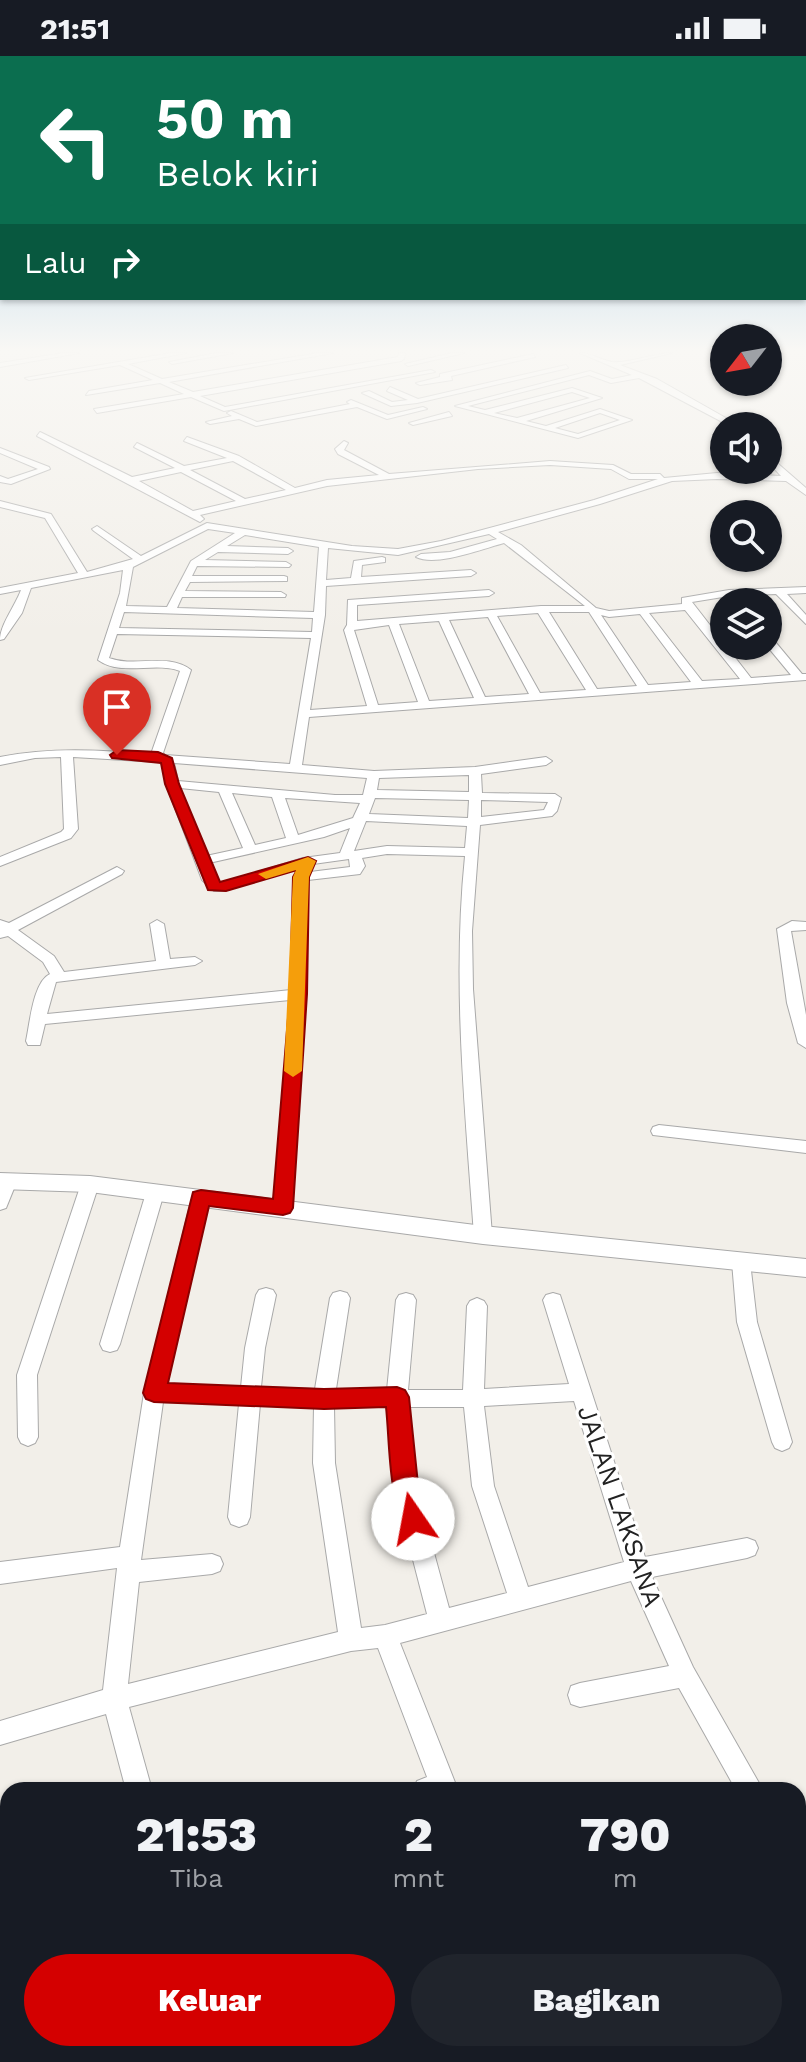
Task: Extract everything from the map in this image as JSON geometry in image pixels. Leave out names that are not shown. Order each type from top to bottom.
[{"type":"street","points":[[65,447],[193,514],[207,526],[324,545],[398,552],[491,531],[671,478]]},
{"type":"street","points":[[140,447],[246,503]]},
{"type":"street","points":[[207,447],[236,458],[294,491]]},
{"type":"street","points":[[341,447],[341,452],[391,477]]},
{"type":"street","points":[[0,450],[46,469],[14,480],[0,476]]},
{"type":"street","points":[[131,480],[236,458]]},
{"type":"street","points":[[193,514],[344,481],[478,467],[550,463],[613,467],[629,476],[788,479]]},
{"type":"street","points":[[782,472],[806,492]]},
{"type":"street","points":[[0,504],[48,516],[84,575]]},
{"type":"street","points":[[0,512],[18,508]]},
{"type":"street","points":[[0,591],[134,563],[207,526]]},
{"type":"street","points":[[97,529],[134,563]]},
{"type":"street","points":[[491,531],[506,539],[593,610],[645,689]]},
{"type":"street","points":[[171,610],[195,563],[243,532]]},
{"type":"street","points":[[278,612],[290,538]]},
{"type":"street","points":[[356,581],[357,563],[363,561],[451,555],[506,539]]},
{"type":"street","points":[[295,768],[320,615],[324,545]]},
{"type":"street","points":[[435,546],[451,555],[471,573],[509,613]]},
{"type":"street","points":[[218,549],[288,551]]},
{"type":"street","points":[[134,563],[104,657],[108,663],[175,665],[186,670],[158,757]]},
{"type":"street","points":[[195,563],[286,565]]},
{"type":"street","points":[[322,583],[471,573]]},
{"type":"street","points":[[187,579],[284,579]]},
{"type":"street","points":[[0,637],[17,613],[27,586]]},
{"type":"street","points":[[782,590],[806,590]]},
{"type":"street","points":[[374,710],[349,630],[352,625],[352,602],[489,593]]},
{"type":"street","points":[[180,594],[281,595]]},
{"type":"street","points":[[782,594],[806,621]]},
{"type":"street","points":[[710,598],[690,598],[685,602],[748,681]]},
{"type":"street","points":[[352,625],[541,609],[593,610],[609,614],[688,607]]},
{"type":"street","points":[[120,609],[320,615]]},
{"type":"street","points":[[541,609],[594,693]]},
{"type":"street","points":[[643,612],[698,684]]},
{"type":"street","points":[[491,614],[536,697]]},
{"type":"street","points":[[442,617],[481,702]]},
{"type":"street","points":[[392,620],[425,706]]},
{"type":"street","points":[[112,631],[317,635]]},
{"type":"street","points":[[782,655],[803,677]]},
{"type":"street","points":[[305,714],[803,677]]},
{"type":"street","points":[[0,862],[66,835],[71,829],[67,752]]},
{"type":"street","points":[[0,761],[67,752],[374,775],[475,771],[546,761]]},
{"type":"street","points":[[158,757],[169,764],[172,784],[209,880],[219,888],[308,861],[387,850],[473,852]]},
{"type":"street","points":[[475,771],[475,822],[465,950],[467,1024],[483,1235]]},
{"type":"street","points":[[350,856],[358,819],[369,797],[374,775]]},
{"type":"street","points":[[172,784],[335,799],[555,798],[551,811],[547,813],[475,822],[358,819],[338,828],[202,861]]},
{"type":"street","points":[[224,790],[250,849]]},
{"type":"street","points":[[277,794],[293,839]]},
{"type":"street","points":[[335,799],[338,828]]},
{"type":"street","points":[[301,877],[355,871],[358,866],[350,856]]},
{"type":"street","points":[[283,1208],[298,994],[301,877],[308,861]]},
{"type":"street","points":[[59,976],[49,959],[3,929],[117,871]]},
{"type":"street","points":[[157,924],[164,965]]},
{"type":"street","points":[[806,926],[792,925],[784,929],[806,1043]]},
{"type":"street","points":[[34,1041],[46,984],[59,976],[195,961]]},
{"type":"street","points":[[37,1020],[298,994]]},
{"type":"street","points":[[659,1131],[806,1147]]},
{"type":"street","points":[[28,1437],[27,1375],[90,1184]]},
{"type":"street","points":[[3,1188],[90,1184],[483,1235],[806,1268]]},
{"type":"street","points":[[110,1344],[155,1193]]},
{"type":"street","points":[[137,1782],[114,1699],[129,1564],[154,1393],[201,1197]]},
{"type":"street","points":[[741,1262],[747,1322],[782,1442]]},
{"type":"street","points":[[239,1517],[250,1395],[266,1295]]},
{"type":"street","points":[[340,1298],[324,1399],[324,1463],[351,1640]]},
{"type":"street","points":[[406,1300],[397,1397],[407,1494],[441,1622]]},
{"type":"street","name":"JALAN LAKSANA","points":[[553,1300],[637,1569],[685,1675],[745,1782]]},
{"type":"street","points":[[477,1306],[473,1398],[483,1486],[521,1601]]},
{"type":"street","points":[[154,1393],[324,1399],[473,1398],[581,1392]]},
{"type":"street","points":[[0,1733],[114,1699],[351,1640],[385,1636],[637,1569],[747,1548]]},
{"type":"street","points":[[0,1573],[129,1564],[212,1564]]},
{"type":"street","points":[[385,1636],[436,1782]]},
{"type":"street","points":[[580,1695],[685,1675]]},
{"type":"slow traffic","points":[[266,874],[308,861],[301,877],[293,1071]]},
{"type":"route","points":[[117,755],[158,757],[167,761],[172,784],[214,886],[226,887],[308,861],[301,877],[298,994],[283,1208],[201,1197],[154,1393],[324,1399],[397,1397],[407,1494],[413,1519]]}]
